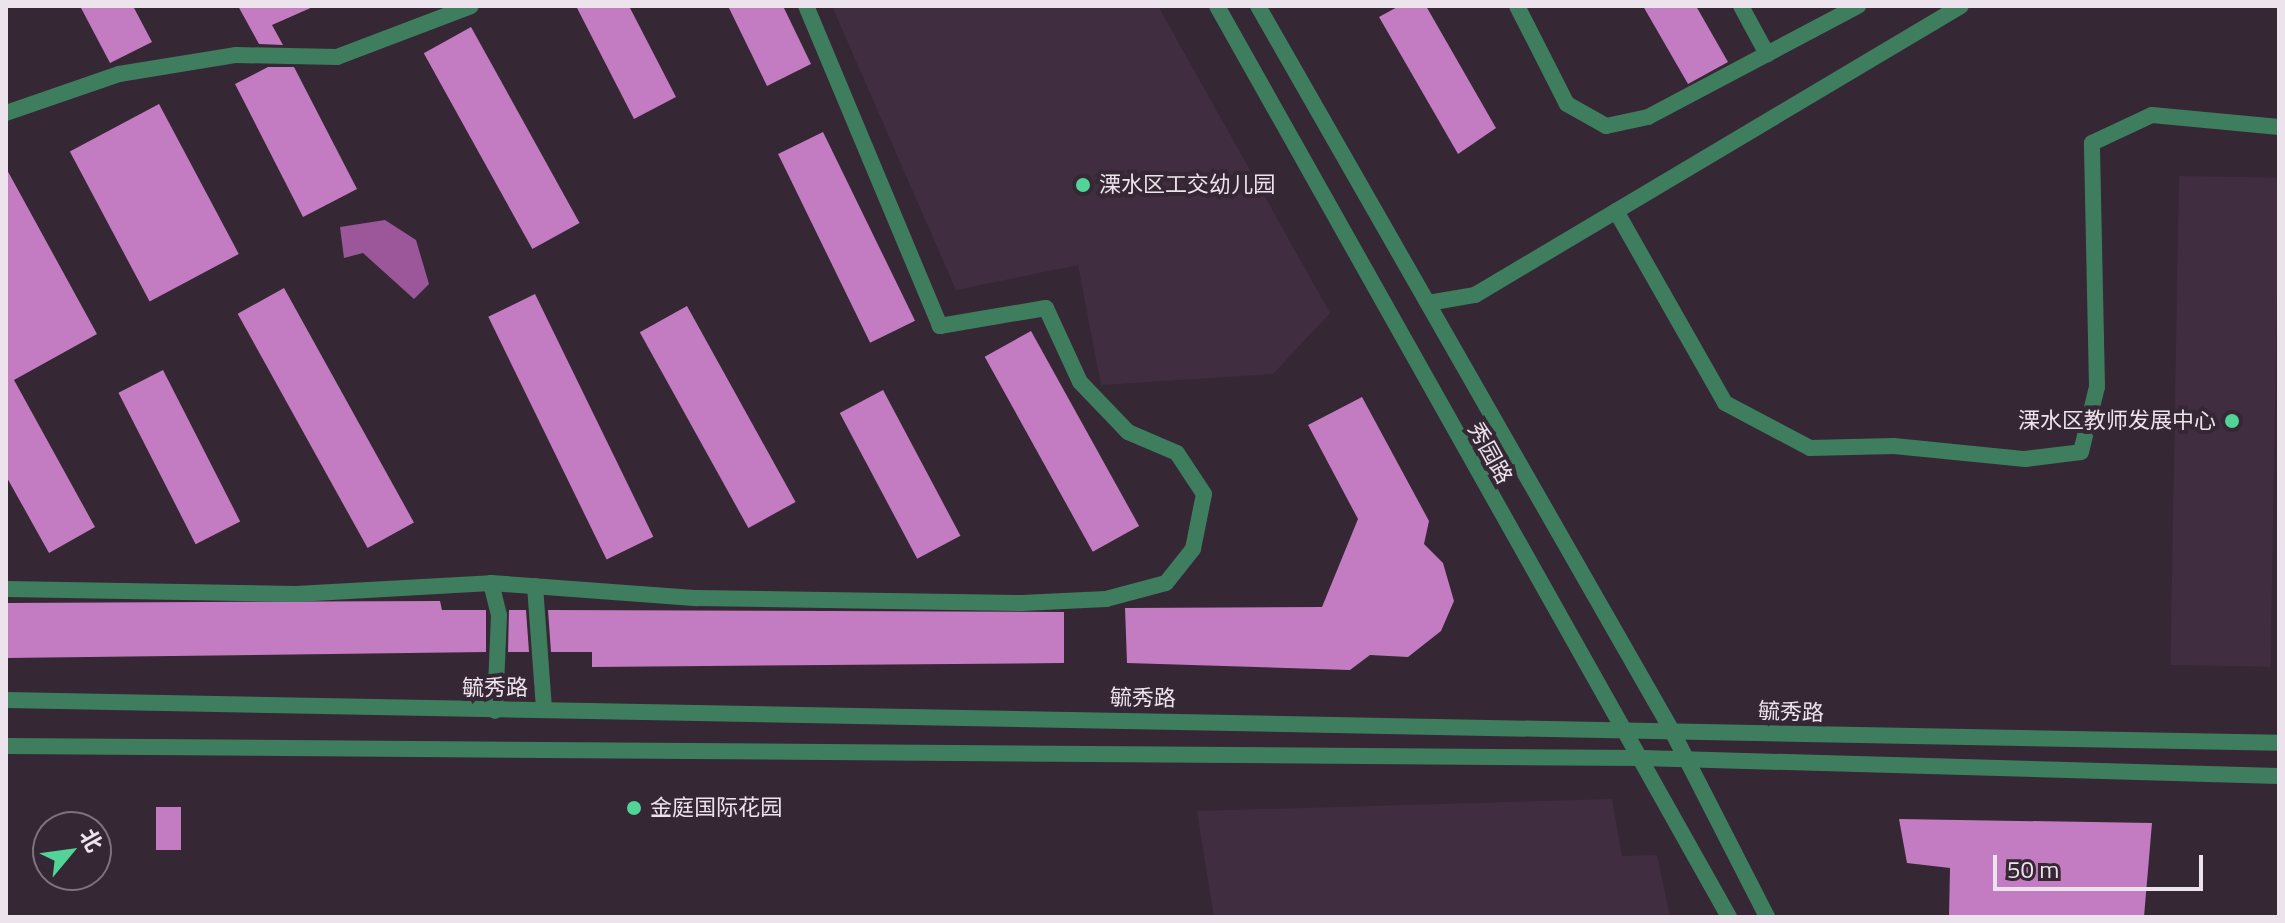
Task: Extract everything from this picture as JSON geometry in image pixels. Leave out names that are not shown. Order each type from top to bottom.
[{"type":"street","points":[[6,113],[119,74],[236,55],[337,57],[471,6]]},
{"type":"street","points":[[6,589],[296,594],[491,583],[697,598],[1106,599],[1166,583],[1193,549],[1204,494],[1177,453],[1128,432],[1080,382],[1046,308],[940,326],[806,6]]},
{"type":"street","name":"秀园路","points":[[1217,6],[1617,728],[1642,758],[1729,917]]},
{"type":"street","name":"秀园路","points":[[1258,6],[1672,731],[1683,762],[1767,917]]},
{"type":"street","points":[[1517,6],[1567,104],[1606,126],[1648,117],[1858,6]]},
{"type":"street","points":[[1741,6],[1767,54]]},
{"type":"street","points":[[1428,303],[1475,295],[1961,6]]},
{"type":"street","points":[[1616,211],[1725,403],[1810,448],[1894,446],[2025,459],[2081,452],[2097,387],[2092,143],[2152,115],[2279,127]]},
{"type":"street","points":[[491,583],[499,615],[495,711]]},
{"type":"street","points":[[535,586],[544,710]]},
{"type":"street","name":"毓秀路","points":[[6,700],[495,711],[1617,728],[2279,743]]},
{"type":"street","points":[[6,746],[1642,758],[1683,762],[2279,776]]},
{"type":"shaded area","name":"溧水区工交幼儿园","points":[[832,6],[1158,6],[1330,313],[1273,374],[1101,385],[1078,265],[956,290]]},
{"type":"shaded area","name":"溧水区教师发展中心","points":[[2179,176],[2279,178],[2270,667],[2170,665]]},
{"type":"shaded area","points":[[385,220],[416,240],[429,284],[414,299],[363,253],[344,258],[340,227]]},
{"type":"shaded area","points":[[1612,799],[1622,856],[1657,855],[1670,917],[1214,917],[1197,811]]},
{"type":"building","points":[[80,6],[133,6],[152,42],[110,63]]},
{"type":"building","points":[[238,6],[315,6],[272,25],[283,45],[259,44]]},
{"type":"building","points":[[576,6],[629,6],[676,97],[634,119]]},
{"type":"building","points":[[728,6],[783,6],[811,64],[767,86]]},
{"type":"building","points":[[1399,6],[1426,6],[1496,128],[1458,154],[1379,17]]},
{"type":"building","points":[[1643,6],[1696,6],[1728,62],[1688,84]]},
{"type":"building","points":[[471,27],[580,223],[532,249],[424,53]]},
{"type":"building","points":[[268,67],[294,67],[357,189],[303,217],[235,84]]},
{"type":"building","points":[[159,104],[239,254],[150,302],[70,151]]},
{"type":"building","points":[[823,132],[915,321],[870,343],[778,154]]},
{"type":"building","points":[[6,168],[97,334],[14,380],[95,527],[49,553],[6,476]]},
{"type":"building","points":[[284,288],[414,522],[368,548],[238,314]]},
{"type":"building","points":[[535,294],[653,537],[607,559],[488,317]]},
{"type":"building","points":[[687,306],[796,502],[748,528],[640,332]]},
{"type":"building","points":[[1031,331],[1139,526],[1093,552],[985,357]]},
{"type":"building","points":[[163,370],[240,521],[196,544],[118,393]]},
{"type":"building","points":[[883,390],[960,536],[917,559],[840,413]]},
{"type":"building","points":[[1362,397],[1429,521],[1424,544],[1443,563],[1454,601],[1441,631],[1408,657],[1370,655],[1350,670],[1127,663],[1125,608],[1322,607],[1358,519],[1308,425]]},
{"type":"building","points":[[440,601],[442,610],[486,610],[486,652],[6,658],[6,603]]},
{"type":"building","points":[[509,610],[526,610],[529,652],[508,652]]},
{"type":"building","points":[[548,610],[1064,612],[1064,663],[592,667],[592,652],[551,652]]},
{"type":"building","points":[[156,807],[181,807],[181,850],[156,850]]},
{"type":"building","points":[[1899,819],[2152,823],[2144,917],[1949,917],[1950,868],[1907,863]]},
{"type":"place","name":"溧水区工交幼儿园","points":[[1083,185]]},
{"type":"place","name":"溧水区教师发展中心","points":[[2232,421]]},
{"type":"place","name":"金庭国际花园","points":[[634,808]]}]
